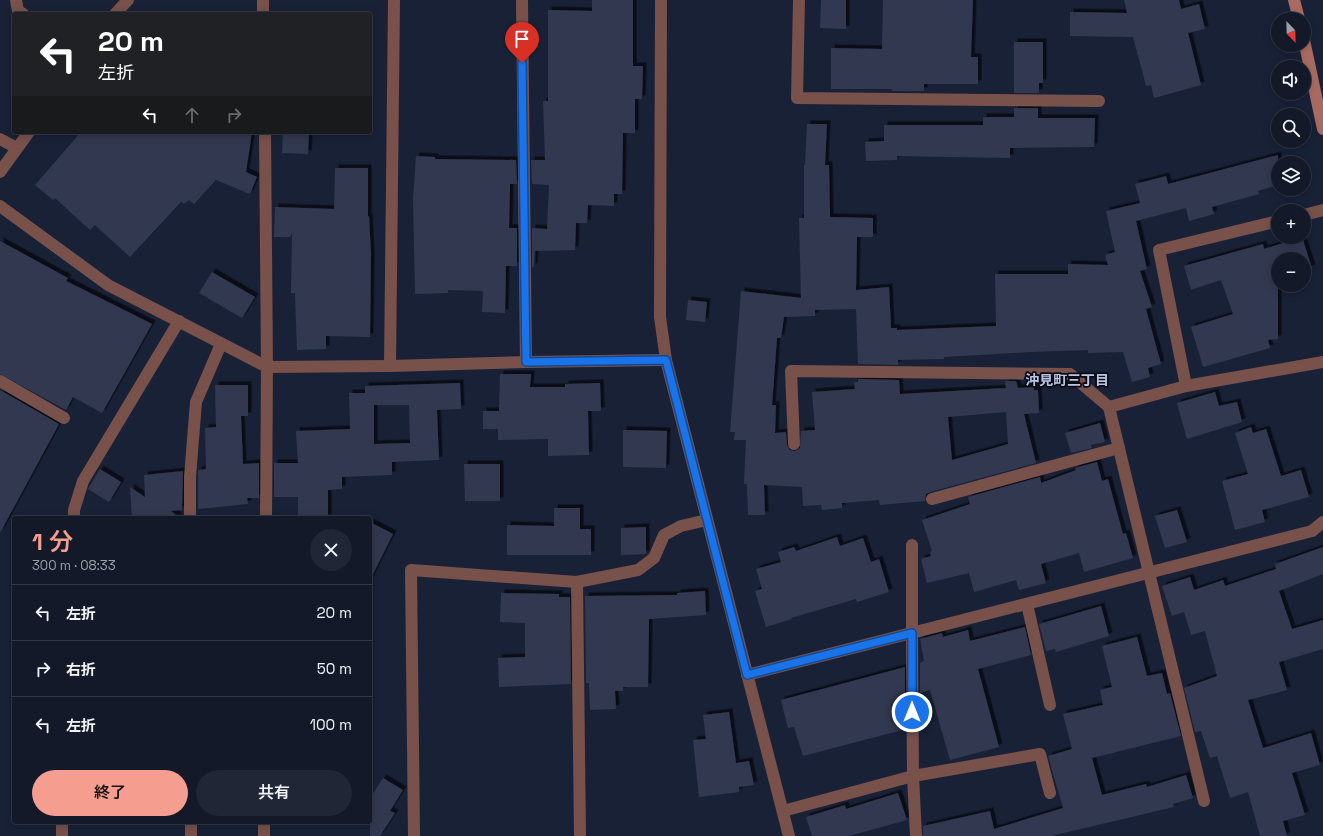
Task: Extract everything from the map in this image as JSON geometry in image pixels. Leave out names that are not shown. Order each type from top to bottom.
[{"type":"street","points":[[16,0],[18,11],[20,12]]},
{"type":"street","points":[[116,12],[128,0]]},
{"type":"street","points":[[263,0],[263,12]]},
{"type":"street","points":[[390,366],[394,0]]},
{"type":"street","points":[[522,0],[526,362]]},
{"type":"street","points":[[661,0],[660,317],[666,360],[790,836]]},
{"type":"street","points":[[799,0],[797,98],[1099,101]]},
{"type":"street","points":[[1294,0],[1297,12]]},
{"type":"street","points":[[1307,52],[1323,130]]},
{"type":"street","points":[[0,172],[28,134]]},
{"type":"street","points":[[264,134],[267,366],[266,516]]},
{"type":"street","points":[[0,139],[17,148]]},
{"type":"street","points":[[0,206],[108,285],[180,321],[221,344],[267,366],[390,366],[666,360]]},
{"type":"street","points":[[1311,213],[1323,210]]},
{"type":"street","points":[[1186,386],[1159,250],[1271,223]]},
{"type":"street","points":[[74,516],[83,481],[180,321]]},
{"type":"street","points":[[190,516],[190,477],[196,402],[221,344]]},
{"type":"street","points":[[1109,407],[1186,386],[1323,362]]},
{"type":"street","points":[[794,444],[791,371],[1070,374],[1109,407],[1204,802]]},
{"type":"street","points":[[0,381],[64,418]]},
{"type":"street","points":[[932,499],[1119,448]]},
{"type":"street","points":[[414,836],[411,570],[577,582],[638,570],[654,558],[664,535],[681,526],[707,520]]},
{"type":"street","points":[[747,675],[1312,531],[1323,522]]},
{"type":"street","points":[[912,546],[913,776],[916,836]]},
{"type":"street","points":[[577,582],[580,836]]},
{"type":"street","points":[[1027,604],[1050,705]]},
{"type":"street","points":[[783,811],[913,776],[1040,754],[1050,793]]},
{"type":"street","points":[[62,824],[62,836]]},
{"type":"street","points":[[191,824],[191,836]]},
{"type":"street","points":[[264,824],[264,836]]},
{"type":"building","points":[[592,0],[633,0],[633,66],[643,66],[642,99],[635,99],[635,133],[623,133],[622,194],[614,194],[614,206],[588,205],[587,223],[576,223],[575,250],[535,251],[534,267],[532,267],[532,228],[547,229],[549,185],[532,184],[531,160],[545,160],[543,101],[548,101],[548,10],[592,11]]},
{"type":"building","points":[[821,0],[846,0],[846,29],[820,28]]},
{"type":"building","points":[[883,0],[973,0],[971,57],[978,57],[978,84],[924,84],[924,91],[892,91],[892,89],[831,89],[831,48],[882,49]]},
{"type":"building","points":[[1124,0],[1179,0],[1181,9],[1199,4],[1205,29],[1188,33],[1201,85],[1154,98],[1151,85],[1146,86],[1133,37],[1070,36],[1070,12],[1127,13]]},
{"type":"building","points":[[1014,42],[1043,42],[1043,83],[1039,83],[1039,93],[1014,93]]},
{"type":"building","points":[[1014,108],[1038,108],[1038,118],[1095,118],[1094,147],[1010,148],[1010,158],[897,156],[897,160],[866,161],[865,142],[884,141],[884,125],[983,125],[983,117],[1014,117]]},
{"type":"building","points":[[807,124],[827,124],[825,165],[829,165],[830,217],[873,218],[873,237],[857,237],[856,290],[889,287],[891,328],[897,328],[897,330],[996,326],[995,274],[1068,274],[1068,264],[1108,265],[1105,255],[1115,252],[1106,211],[1140,203],[1135,184],[1166,176],[1168,184],[1271,157],[1271,187],[1258,191],[1259,194],[1212,207],[1214,214],[1189,221],[1186,208],[1136,221],[1147,269],[1140,271],[1152,307],[1146,309],[1161,364],[1148,368],[1150,377],[1132,382],[1123,352],[1088,353],[1088,350],[1031,352],[944,357],[944,359],[898,360],[898,365],[858,364],[856,309],[815,310],[815,316],[784,317],[781,338],[777,338],[772,405],[776,405],[775,433],[786,432],[787,445],[790,450],[795,451],[800,448],[801,431],[815,430],[812,392],[855,389],[854,382],[858,382],[858,379],[899,380],[900,394],[1006,388],[1005,381],[1016,381],[1018,388],[1034,387],[1034,390],[1038,390],[1039,413],[1024,414],[1036,463],[930,492],[926,494],[925,501],[880,505],[879,500],[842,503],[842,508],[822,510],[821,505],[803,506],[802,487],[764,485],[765,515],[748,515],[747,484],[744,484],[746,440],[734,440],[735,432],[730,432],[741,291],[801,298],[799,218],[804,218],[804,165]],"holes":[[[1006,412],[1008,444],[952,460],[948,417]]]},
{"type":"building","points":[[79,134],[252,134],[246,172],[257,177],[250,194],[216,180],[194,204],[189,200],[184,204],[181,202],[130,257],[95,225],[90,230],[55,198],[53,200],[35,185]]},
{"type":"building","points":[[283,134],[309,134],[308,154],[282,153]]},
{"type":"building","points":[[416,156],[435,157],[435,159],[516,160],[517,184],[510,184],[509,228],[517,228],[517,266],[506,266],[505,313],[482,312],[483,291],[448,290],[448,293],[415,294],[413,199]]},
{"type":"building","points":[[335,168],[368,168],[368,217],[369,216],[371,255],[370,337],[326,336],[326,349],[297,350],[295,293],[291,293],[292,233],[290,237],[274,237],[275,207],[334,209]]},
{"type":"building","points":[[0,241],[68,278],[66,281],[152,324],[102,413],[73,397],[66,410],[0,374]]},
{"type":"building","points":[[1263,244],[1264,249],[1280,244],[1304,244],[1307,252],[1271,252],[1271,292],[1278,292],[1278,339],[1268,340],[1270,348],[1203,367],[1191,327],[1233,314],[1221,280],[1191,290],[1184,266]]},
{"type":"building","points":[[212,272],[255,297],[242,318],[199,293]]},
{"type":"building","points":[[688,300],[707,302],[705,322],[686,320]]},
{"type":"building","points":[[500,374],[531,374],[530,387],[565,387],[565,384],[600,383],[601,411],[588,411],[589,455],[548,456],[548,439],[498,440],[498,429],[483,429],[483,411],[499,411]]},
{"type":"building","points":[[460,383],[461,409],[437,410],[439,460],[392,462],[392,475],[342,477],[342,489],[328,490],[328,516],[298,516],[298,497],[274,497],[274,463],[298,463],[296,431],[350,429],[349,393],[365,393],[365,386]],"holes":[[[374,405],[409,405],[410,443],[374,444]]]},
{"type":"building","points":[[215,385],[248,385],[248,416],[241,416],[243,464],[259,463],[259,498],[247,498],[248,504],[198,509],[198,470],[206,469],[205,428],[216,427]]},
{"type":"building","points":[[0,390],[59,424],[0,533]]},
{"type":"building","points":[[1215,392],[1219,406],[1237,402],[1242,422],[1187,439],[1177,403]]},
{"type":"building","points":[[1100,423],[1105,442],[1091,445],[1092,448],[1071,453],[1065,433]]},
{"type":"building","points":[[1251,427],[1253,433],[1266,429],[1281,476],[1301,470],[1309,497],[1262,510],[1265,522],[1235,530],[1222,481],[1248,474],[1235,433]]},
{"type":"building","points":[[623,430],[667,431],[666,468],[623,467]]},
{"type":"building","points":[[1097,462],[1102,481],[1108,479],[1123,534],[1126,533],[1133,558],[1084,572],[1079,553],[1041,564],[1046,583],[1019,590],[1016,580],[974,592],[969,573],[927,583],[921,559],[931,556],[930,552],[932,551],[922,520],[970,504],[968,497],[1040,477],[1041,483],[1076,470],[1075,468]]},
{"type":"building","points":[[464,464],[500,464],[500,501],[465,501]]},
{"type":"building","points":[[100,469],[121,482],[109,502],[88,489]]},
{"type":"building","points":[[183,471],[182,510],[171,511],[177,516],[132,516],[130,487],[145,497],[144,475]]},
{"type":"building","points":[[554,508],[580,508],[580,529],[591,529],[591,555],[507,555],[507,525],[554,526]]},
{"type":"building","points":[[1177,510],[1187,542],[1165,548],[1155,516]]},
{"type":"building","points":[[372,523],[393,534],[372,576]]},
{"type":"building","points":[[646,527],[646,554],[621,555],[621,528]]},
{"type":"building","points":[[837,537],[840,546],[863,538],[871,562],[879,559],[889,592],[857,602],[856,599],[766,627],[755,591],[762,589],[756,569],[781,562],[778,552],[794,547],[796,551]]},
{"type":"building","points":[[1323,547],[1323,574],[1279,591],[1292,629],[1323,620],[1323,649],[1279,662],[1287,690],[1248,700],[1263,748],[1311,733],[1320,765],[1292,773],[1305,815],[1283,821],[1287,836],[1260,836],[1248,792],[1230,798],[1217,756],[1210,758],[1201,731],[1195,732],[1184,688],[1217,676],[1205,631],[1191,635],[1184,612],[1172,616],[1162,586],[1190,577],[1194,590],[1223,580],[1225,586],[1276,569],[1275,564]]},
{"type":"building","points":[[705,591],[706,615],[649,619],[648,687],[623,687],[623,691],[615,691],[616,709],[590,710],[589,683],[586,683],[585,596],[677,595],[677,593]]},
{"type":"building","points":[[501,593],[559,594],[559,597],[570,597],[571,684],[499,687],[498,658],[525,657],[525,623],[500,622]]},
{"type":"building","points":[[1101,606],[1109,636],[1056,652],[1055,649],[1046,651],[1039,624]]},
{"type":"building","points":[[1025,627],[1031,655],[978,669],[999,747],[950,760],[930,690],[920,693],[920,663],[924,661],[920,639],[942,633],[943,637],[968,630],[970,641]]},
{"type":"building","points":[[1137,637],[1147,676],[1162,673],[1167,694],[1170,693],[1181,736],[1092,758],[1102,795],[1146,784],[1147,787],[1186,775],[1193,798],[1173,804],[1174,807],[1051,836],[923,836],[923,826],[990,811],[994,829],[1063,808],[1048,756],[1072,749],[1063,714],[1103,705],[1100,690],[1112,687],[1102,646]]},
{"type":"building","points":[[905,667],[905,697],[894,700],[903,727],[902,730],[803,756],[794,727],[788,728],[781,700]]},
{"type":"building","points":[[729,712],[736,763],[749,761],[754,785],[739,787],[739,792],[699,797],[693,740],[706,739],[703,715]]},
{"type":"building","points":[[383,778],[403,790],[390,811],[395,813],[380,836],[370,836],[370,824],[372,824],[372,795]]},
{"type":"building","points":[[898,793],[907,820],[849,836],[812,836],[806,817],[845,805],[846,809]]},
{"type":"district","name":"沖見町三丁目","points":[[1067,380]]},
{"type":"route","points":[[522,63],[526,362],[666,360],[747,675],[912,633],[912,712]]}]
